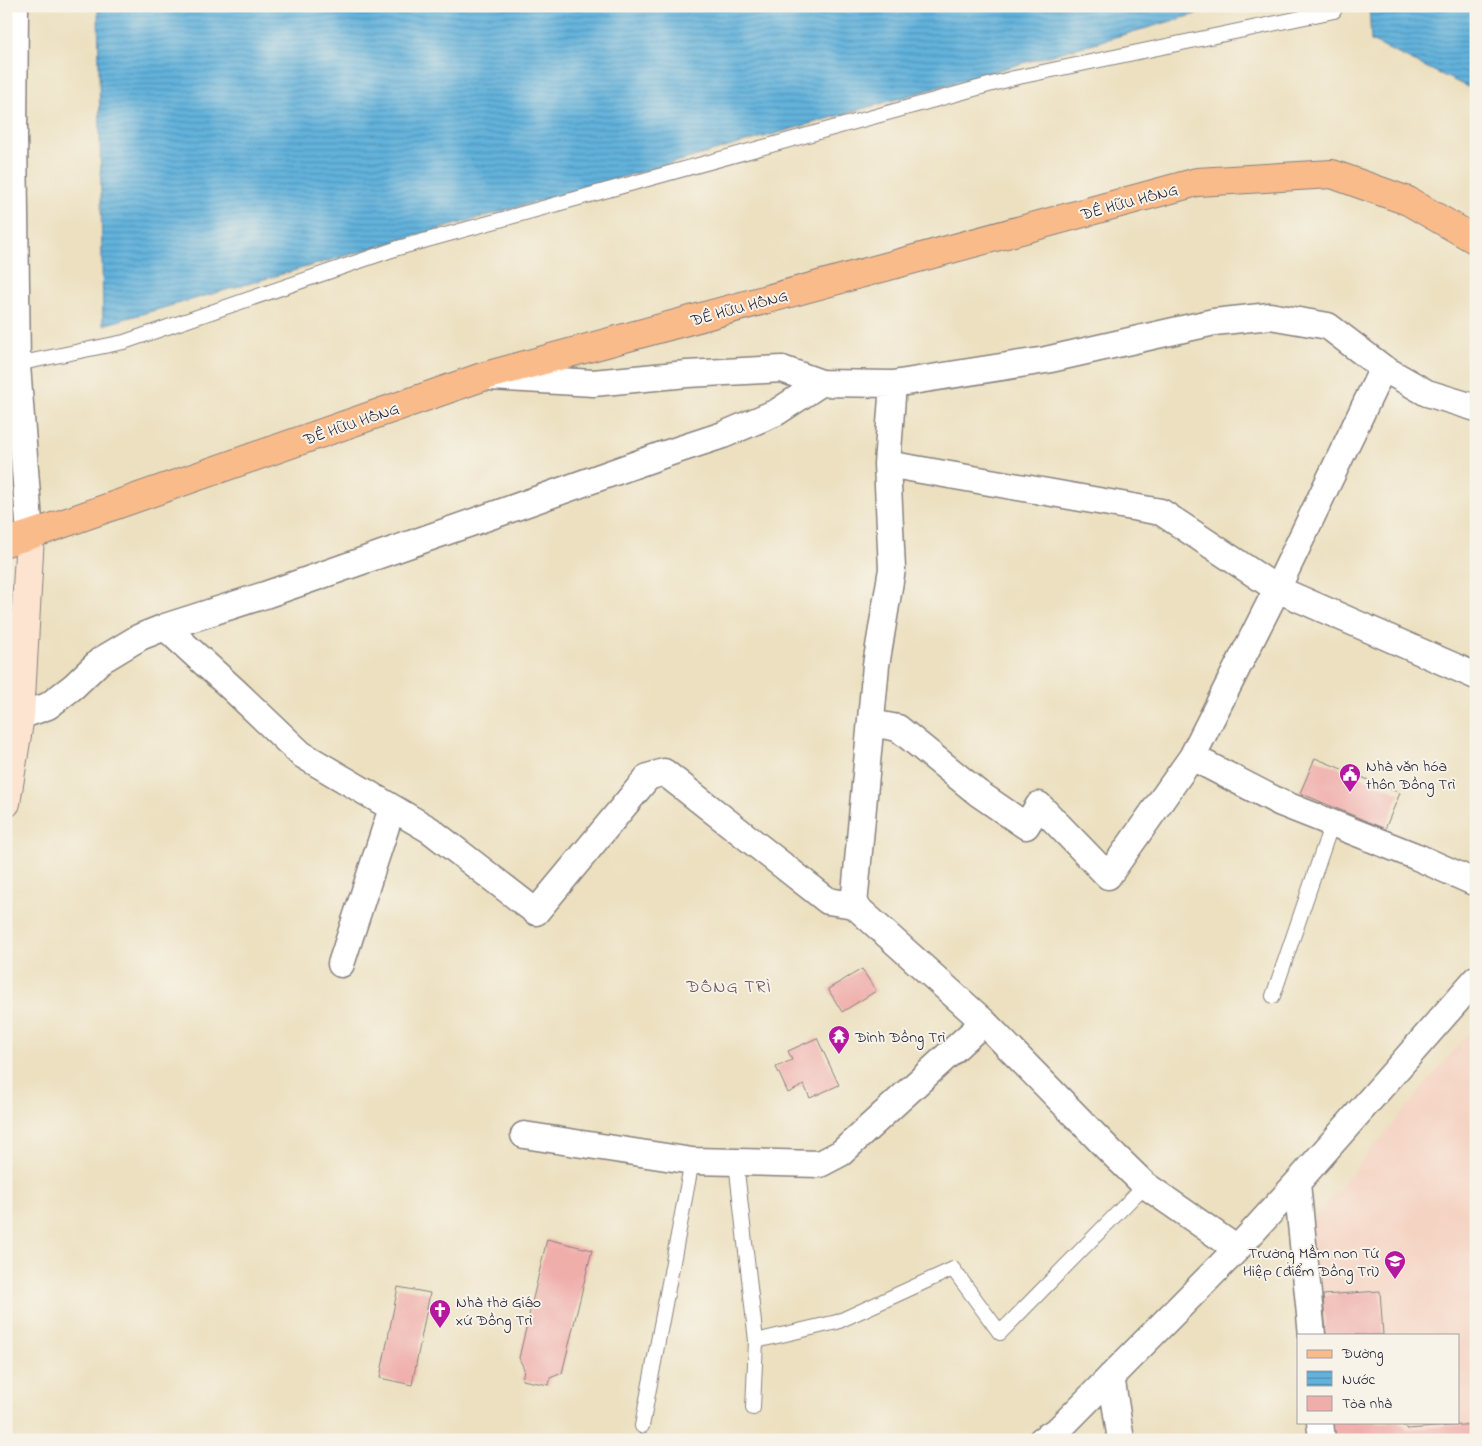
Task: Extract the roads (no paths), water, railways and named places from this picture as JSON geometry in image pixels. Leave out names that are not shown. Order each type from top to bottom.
[{"type":"main road","name":"ĐÊ HỮU HỒNG","points":[[18,538],[485,376],[1198,182],[1332,174],[1408,201],[1476,240]]},
{"type":"street","points":[[6,803],[13,715],[18,538],[11,365],[15,6]]},
{"type":"street","points":[[485,376],[594,383],[687,374],[782,369],[821,383],[893,384],[1046,360],[1214,322],[1270,316],[1328,326],[1383,368],[1427,393],[1476,408]]},
{"type":"street","points":[[870,723],[898,728],[978,793],[1026,826],[1040,805],[1108,876],[1192,757],[1277,589],[1383,368]]},
{"type":"street","points":[[13,715],[48,706],[74,686],[100,661],[140,637],[665,454],[723,436],[778,412],[821,383]]},
{"type":"street","points":[[854,905],[876,665],[892,569],[887,464],[893,384]]},
{"type":"street","points":[[887,464],[1161,512],[1277,589],[1476,676]]},
{"type":"street","points":[[165,627],[301,754],[430,830],[536,912],[648,777],[664,772],[828,901],[854,905],[984,1022],[1110,1151],[1146,1185],[1237,1249]]},
{"type":"street","points":[[1192,757],[1281,803],[1416,856],[1476,883]]},
{"type":"street","points":[[341,964],[392,808]]},
{"type":"street","points":[[1054,1436],[1237,1249],[1476,979]]},
{"type":"street","points":[[524,1135],[692,1161],[820,1164],[841,1153],[984,1022]]},
{"type":"street","points":[[1297,1183],[1312,1334]]},
{"type":"street","points":[[1111,1376],[1121,1440]]},
{"type":"street","points":[[1320,1424],[1322,1440]]},
{"type":"lane","points":[[11,365],[124,342],[398,248],[1014,78],[1334,10]]},
{"type":"lane","points":[[1273,996],[1332,823]]},
{"type":"lane","points":[[642,1426],[692,1161]]},
{"type":"lane","points":[[736,1162],[756,1341],[753,1408]]},
{"type":"lane","points":[[756,1341],[837,1322],[953,1269],[1000,1333],[1146,1185]]},
{"type":"water","points":[[98,6],[1224,6],[103,325]]},
{"type":"water","points":[[1369,6],[1476,6],[1476,91],[1371,41]]},
{"type":"place","name":"Nhà văn hóa thôn Đồng Trì","points":[[1350,793]]},
{"type":"place","name":"Đình Đồng Trì","points":[[839,1055]]},
{"type":"place","name":"Trường Mầm non Tứ Hiệp (điểm Đồng Trì)","points":[[1395,1280]]},
{"type":"place","name":"Nhà thờ Giáo xứ Đồng Trì","points":[[440,1329]]},
{"type":"district","name":"ĐỒNG TRÌ","points":[[729,986]]}]
